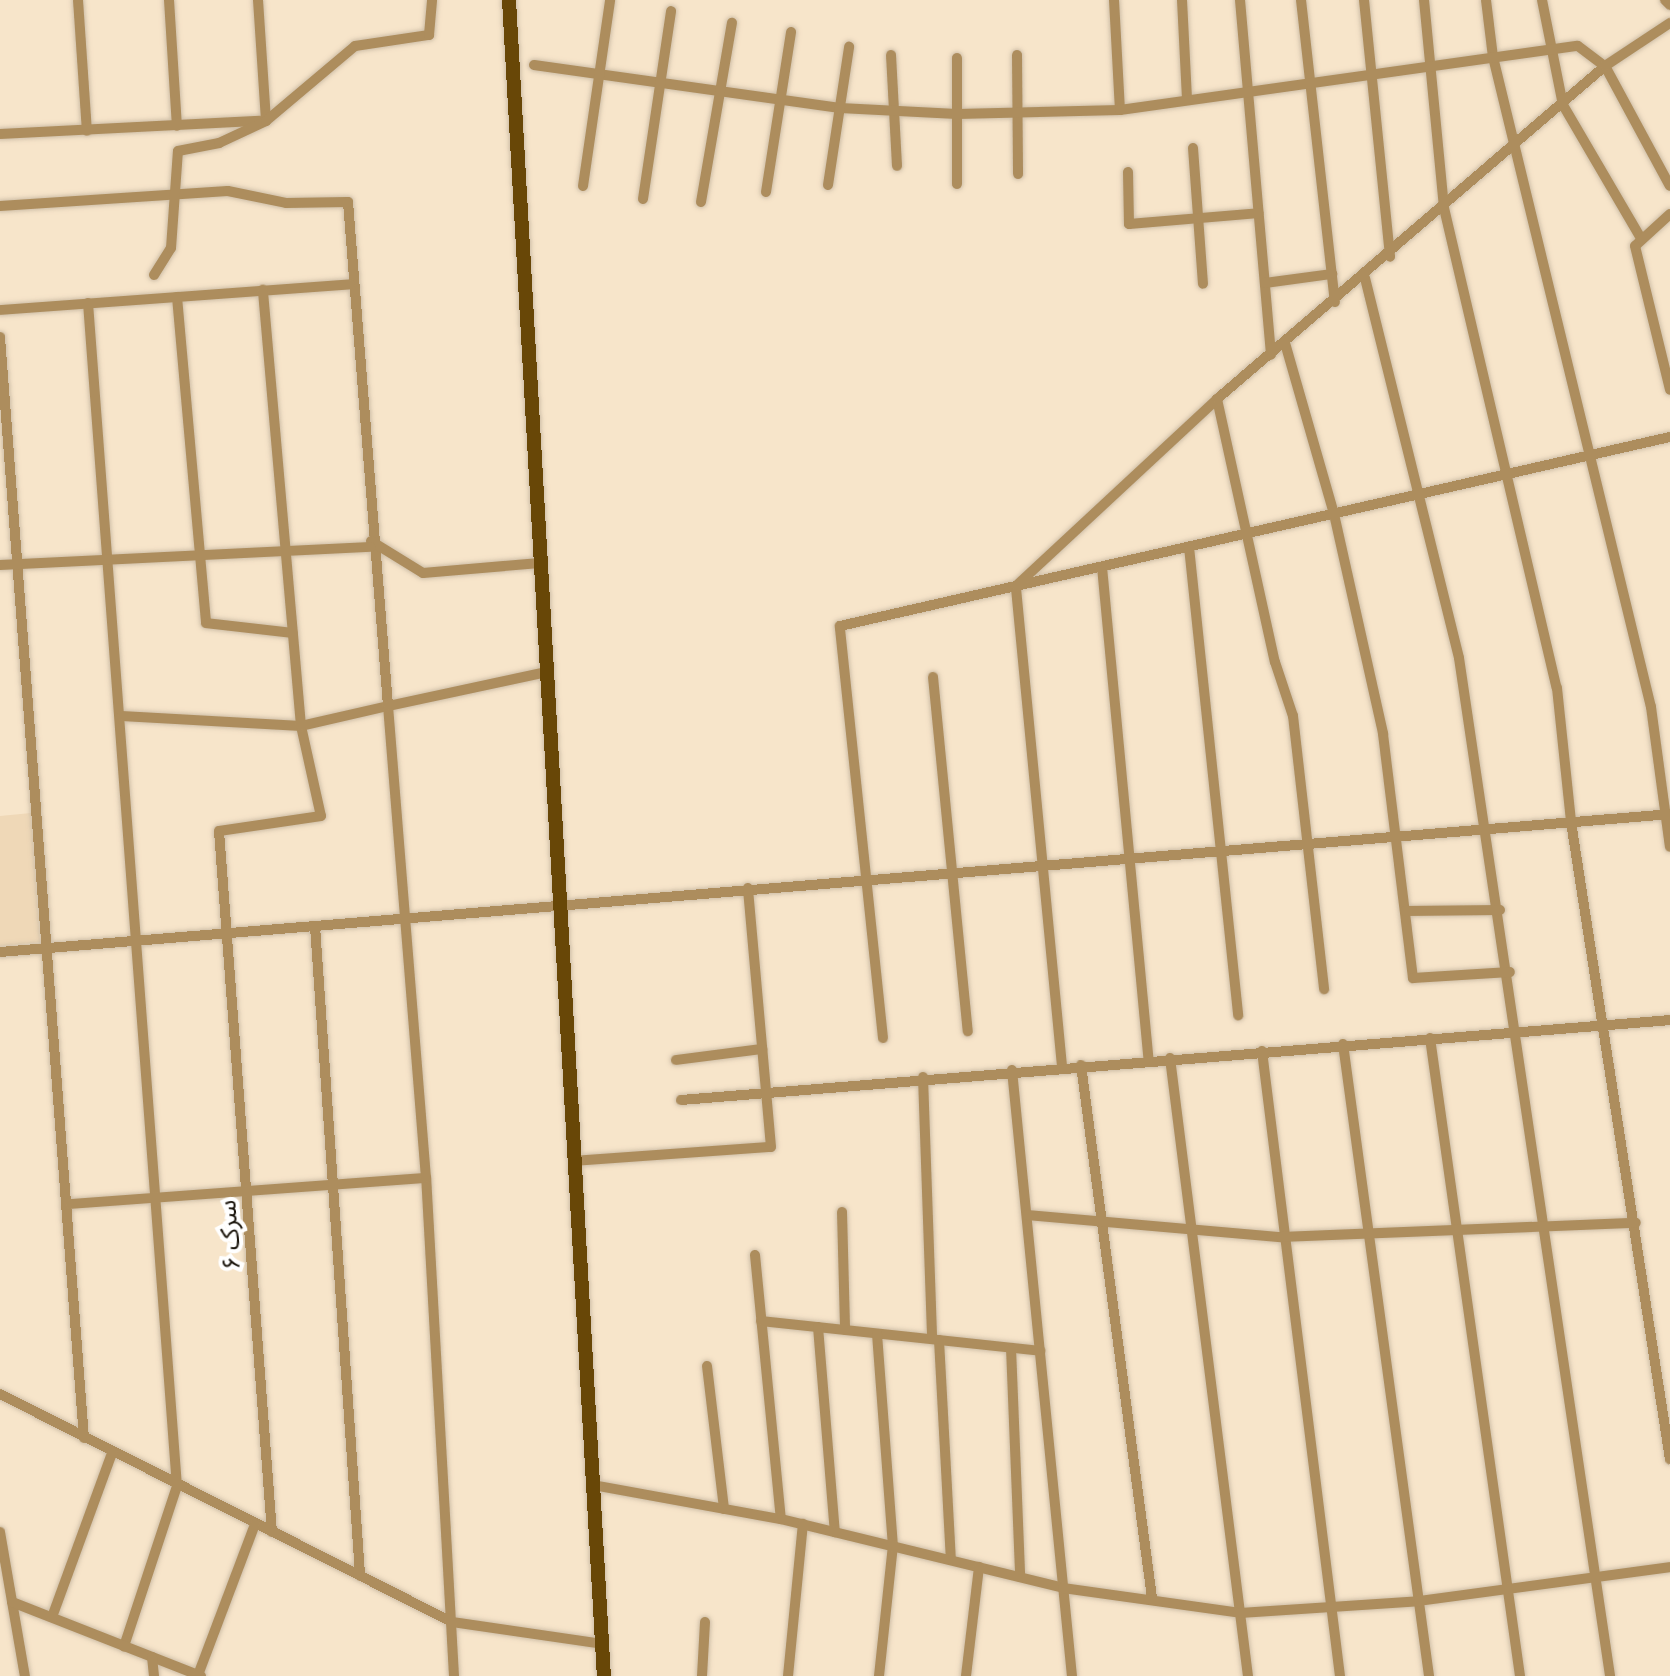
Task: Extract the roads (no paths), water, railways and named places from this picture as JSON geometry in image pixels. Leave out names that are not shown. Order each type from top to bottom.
[{"type":"main road","points":[[510,0],[604,1676]]},
{"type":"street","points":[[78,0],[87,130]]},
{"type":"street","points":[[169,0],[177,126]]},
{"type":"street","points":[[258,0],[266,121]]},
{"type":"street","points":[[154,275],[171,248],[178,151],[220,143],[266,121],[355,46],[429,35],[435,30],[432,0]]},
{"type":"street","points":[[583,186],[596,74],[610,0]]},
{"type":"street","points":[[1114,0],[1120,110]]},
{"type":"street","points":[[1182,0],[1186,100]]},
{"type":"street","points":[[1240,0],[1271,355]]},
{"type":"street","points":[[1301,0],[1335,302]]},
{"type":"street","points":[[1364,0],[1390,256]]},
{"type":"street","points":[[1424,0],[1444,208],[1557,688],[1571,822],[1670,1460]]},
{"type":"street","points":[[1486,0],[1493,57],[1651,707],[1670,847]]},
{"type":"street","points":[[1542,0],[1556,48],[1564,105],[1640,238]]},
{"type":"street","points":[[643,199],[670,11]]},
{"type":"street","points":[[701,202],[732,23]]},
{"type":"street","points":[[1016,586],[1217,399],[1365,278],[1605,66],[1670,23]]},
{"type":"street","points":[[766,192],[791,32]]},
{"type":"street","points":[[534,65],[894,114],[1017,113],[1120,110],[1578,46],[1605,66],[1670,186]]},
{"type":"street","points":[[828,185],[849,47]]},
{"type":"street","points":[[892,55],[898,166]]},
{"type":"street","points":[[1017,55],[1018,174]]},
{"type":"street","points":[[957,58],[957,184]]},
{"type":"street","points":[[0,134],[266,121]]},
{"type":"street","points":[[1192,148],[1203,284]]},
{"type":"street","points":[[1128,172],[1129,224],[1259,213]]},
{"type":"street","points":[[0,206],[228,191],[286,203],[348,202],[350,284],[426,1178],[454,1676]]},
{"type":"street","points":[[1670,214],[1640,238],[1636,246],[1670,390]]},
{"type":"street","points":[[1264,283],[1332,274]]},
{"type":"street","points":[[1365,278],[1459,658],[1520,1031],[1610,1676]]},
{"type":"street","points":[[0,310],[350,284]]},
{"type":"street","points":[[263,290],[301,726]]},
{"type":"street","points":[[177,297],[207,625],[292,633]]},
{"type":"street","points":[[88,304],[178,1486],[124,1646]]},
{"type":"street","points":[[0,336],[51,950],[84,1438]]},
{"type":"street","points":[[1285,343],[1334,514],[1383,734],[1413,978],[1510,972]]},
{"type":"street","points":[[1217,399],[1244,534],[1293,716],[1324,988]]},
{"type":"street","points":[[882,1038],[840,626],[1670,438]]},
{"type":"street","points":[[0,565],[371,544],[423,573],[540,563]]},
{"type":"street","points":[[1189,547],[1238,1015]]},
{"type":"street","points":[[1102,567],[1133,856],[1149,1060]]},
{"type":"street","points":[[1016,586],[1046,863],[1062,1066]]},
{"type":"street","points":[[122,716],[301,726],[546,672]]},
{"type":"street","points":[[933,677],[968,1031]]},
{"type":"street","name":"سرک ۶","points":[[272,1532],[219,831],[321,816],[301,726]]},
{"type":"street","points":[[0,952],[1668,814]]},
{"type":"street","points":[[574,1162],[771,1148],[748,888]]},
{"type":"street","points":[[1406,911],[1500,910]]},
{"type":"street","points":[[315,926],[336,1185],[360,1575]]},
{"type":"street","points":[[680,1100],[766,1089],[1670,1020]]},
{"type":"street","points":[[1430,1038],[1520,1676]]},
{"type":"street","points":[[1343,1044],[1429,1676]]},
{"type":"street","points":[[676,1060],[762,1049]]},
{"type":"street","points":[[1262,1051],[1282,1236],[1340,1676]]},
{"type":"street","points":[[1170,1058],[1248,1676]]},
{"type":"street","points":[[1080,1065],[1152,1598]]},
{"type":"street","points":[[1012,1070],[1072,1676]]},
{"type":"street","points":[[923,1077],[951,1560]]},
{"type":"street","points":[[70,1204],[426,1178]]},
{"type":"street","points":[[842,1212],[845,1330]]},
{"type":"street","points":[[1027,1215],[1282,1236],[1636,1224]]},
{"type":"street","points":[[755,1255],[781,1519]]},
{"type":"street","points":[[761,1322],[1040,1351]]},
{"type":"street","points":[[818,1328],[835,1532]]},
{"type":"street","points":[[878,1334],[893,1545],[879,1676]]},
{"type":"street","points":[[1011,1348],[1020,1578]]},
{"type":"street","points":[[708,1366],[724,1509]]},
{"type":"street","points":[[0,1394],[452,1622],[602,1644]]},
{"type":"street","points":[[52,1618],[112,1452]]},
{"type":"street","points":[[593,1485],[781,1519],[1064,1588],[1240,1612],[1419,1600],[1670,1567]]},
{"type":"street","points":[[12,1602],[199,1675],[255,1524]]},
{"type":"street","points":[[788,1676],[803,1524]]},
{"type":"street","points":[[0,1532],[25,1676]]},
{"type":"street","points":[[966,1676],[979,1567]]},
{"type":"street","points":[[702,1676],[705,1622]]},
{"type":"street","points":[[152,1657],[154,1676]]}]
